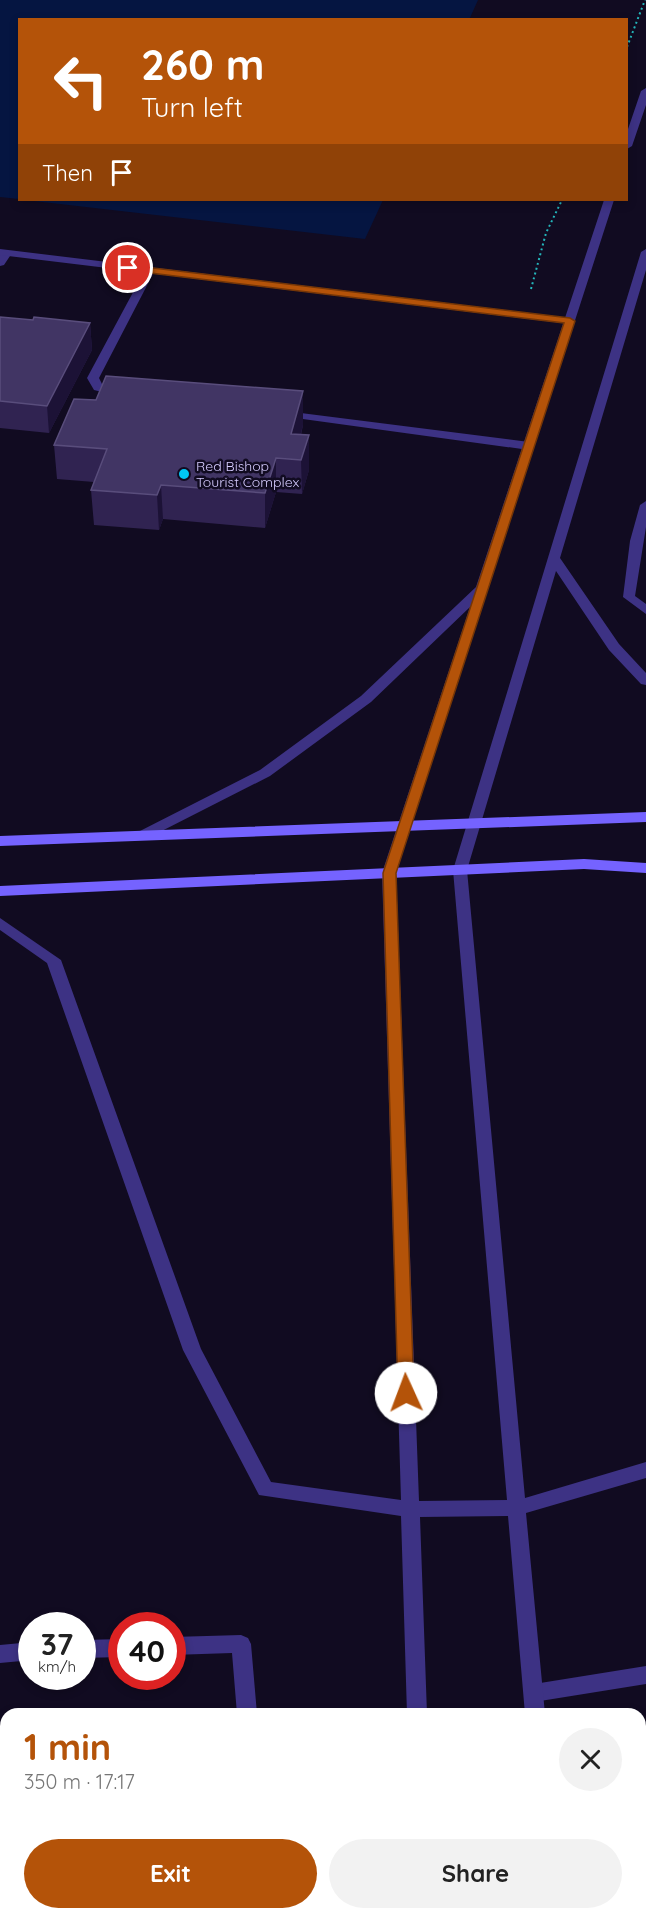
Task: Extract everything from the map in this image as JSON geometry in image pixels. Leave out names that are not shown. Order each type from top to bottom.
[{"type":"main road","points":[[0,841],[646,817]]},
{"type":"main road","points":[[0,891],[584,864],[646,868]]},
{"type":"street","points":[[628,143],[646,91]]},
{"type":"street","points":[[417,1708],[389,873],[609,201]]},
{"type":"street","points":[[0,263],[4,252],[570,321]]},
{"type":"street","points":[[535,1708],[460,870],[646,252]]},
{"type":"street","points":[[136,395],[98,388],[93,378],[150,270]]},
{"type":"street","points":[[275,413],[529,446]]},
{"type":"street","points":[[646,505],[636,541],[630,597],[646,610]]},
{"type":"street","points":[[554,558],[614,646],[646,681]]},
{"type":"street","points":[[144,836],[265,773],[366,699],[482,588]]},
{"type":"street","points":[[0,923],[53,960],[192,1350],[265,1489],[410,1509],[518,1508],[646,1470]]},
{"type":"street","points":[[186,1646],[241,1644],[246,1708]]},
{"type":"street","points":[[0,1654],[18,1652]]},
{"type":"street","points":[[534,1693],[646,1675]]},
{"type":"path","points":[[628,44],[645,0]]},
{"type":"path","points":[[531,289],[546,233],[562,201]]},
{"type":"water","points":[[0,0],[478,0],[470,18],[18,18],[18,199],[0,197]]},
{"type":"water","points":[[34,201],[383,201],[365,239]]},
{"type":"building","points":[[0,317],[33,320],[34,317],[90,323],[47,406],[0,401]]},
{"type":"building","name":"Red Bishop Tourist Complex","points":[[106,376],[303,391],[291,434],[309,435],[301,460],[276,458],[265,493],[161,485],[157,495],[91,490],[107,449],[54,445],[74,399],[96,400]]},
{"type":"place","name":"Red Bishop Tourist Complex","points":[[184,474]]},
{"type":"route","points":[[128,268],[570,321],[389,873],[406,1393]]}]
